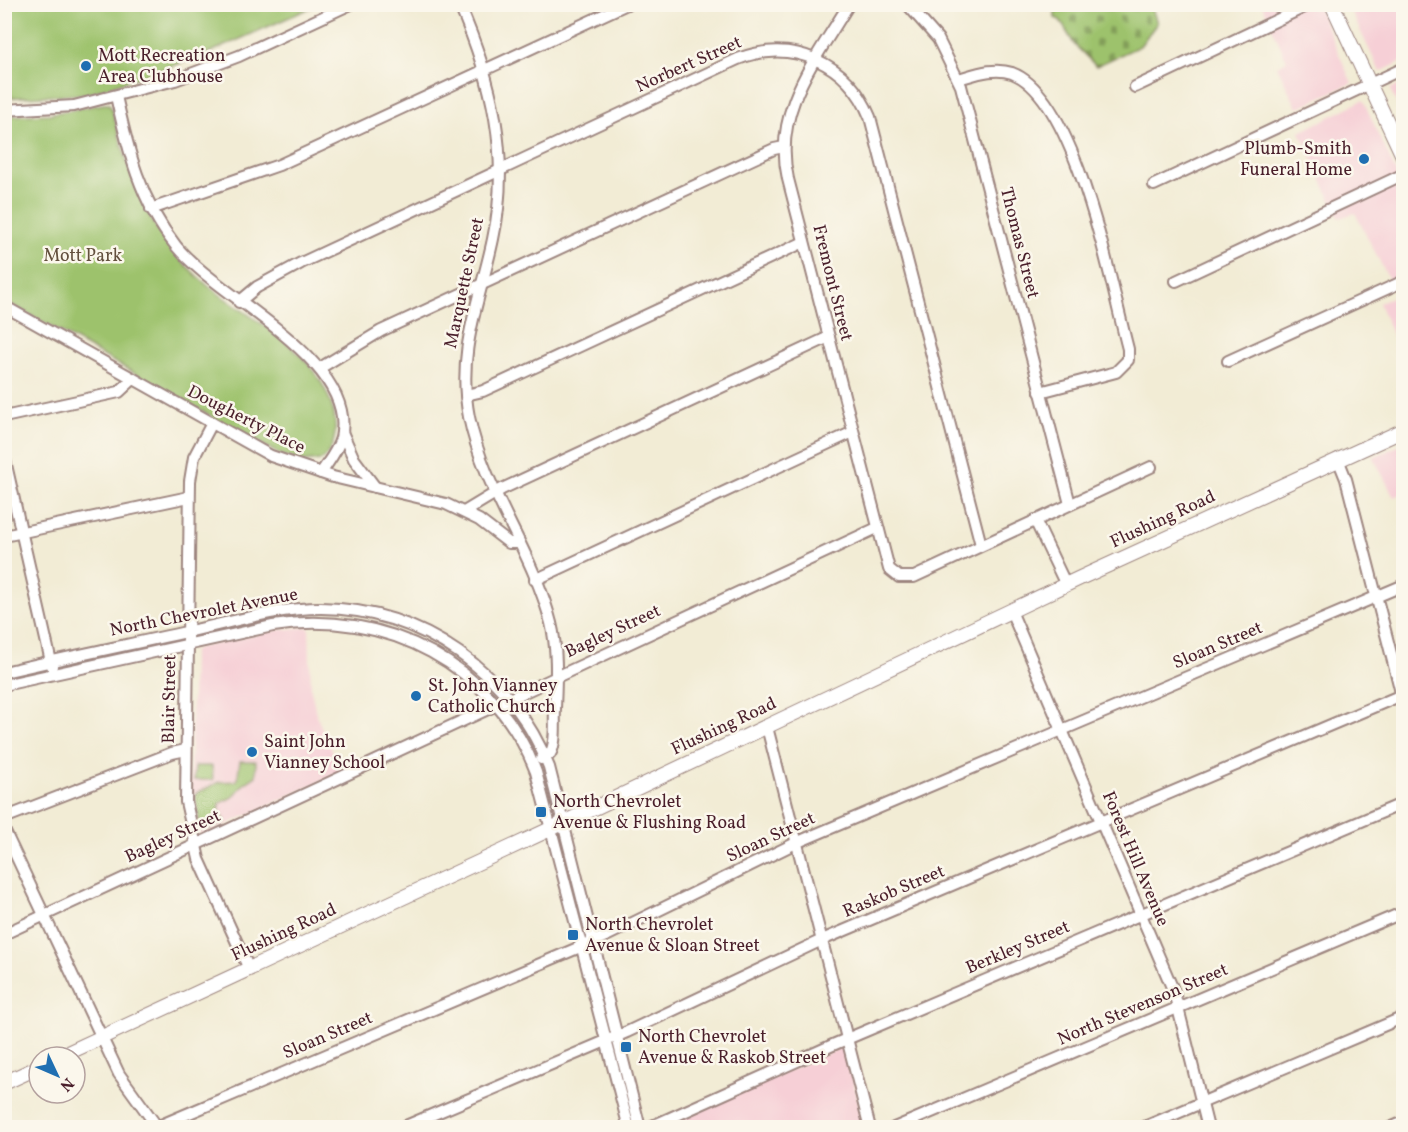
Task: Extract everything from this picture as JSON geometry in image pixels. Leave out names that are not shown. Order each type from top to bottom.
[{"type":"main road","points":[[1332,4],[1404,158]]},
{"type":"main road","name":"Flushing Road","points":[[86,1045],[559,825],[1066,585],[1404,430]]},
{"type":"main road","points":[[4,1083],[27,1072]]},
{"type":"street","points":[[4,110],[74,106],[212,67],[351,4]]},
{"type":"street","name":"Marquette Street","points":[[459,4],[485,70],[496,118],[500,170],[495,231],[467,338],[466,395],[475,444],[494,492],[535,579],[552,626],[556,676],[552,748],[545,757]]},
{"type":"street","points":[[151,209],[267,170],[627,4]]},
{"type":"street","name":"Fremont Street","points":[[849,4],[792,101],[784,147],[786,169],[888,567],[897,576],[914,577],[981,545]]},
{"type":"street","name":"Thomas Street","points":[[908,4],[938,39],[958,79],[1070,504]]},
{"type":"street","points":[[1135,87],[1311,4]]},
{"type":"street","name":"Norbert Street","points":[[239,302],[252,291],[287,270],[743,57],[777,51],[816,58],[852,85],[862,99],[871,121],[981,545]]},
{"type":"street","points":[[1154,185],[1404,68]]},
{"type":"street","points":[[958,79],[983,72],[1005,71],[1026,80],[1042,97],[1066,139],[1083,180],[1128,349],[1129,367],[1040,392]]},
{"type":"street","points":[[116,96],[134,169],[151,209],[171,239],[192,264],[297,344],[320,368],[335,396],[342,432],[354,459],[375,487]]},
{"type":"street","points":[[320,368],[381,331],[774,149],[784,147]]},
{"type":"street","points":[[1176,281],[1404,174]]},
{"type":"street","points":[[466,395],[483,391],[804,242]]},
{"type":"street","points":[[1228,361],[1404,280]]},
{"type":"street","name":"Dougherty Place","points":[[4,306],[272,456],[321,473],[434,501],[464,512],[508,543],[518,543]]},
{"type":"street","points":[[464,512],[494,492],[829,337]]},
{"type":"street","points":[[4,417],[119,392],[133,379]]},
{"type":"street","name":"Blair Street","points":[[212,423],[192,464],[189,497],[186,802],[195,845],[249,969]]},
{"type":"street","points":[[321,473],[336,450],[342,432]]},
{"type":"street","points":[[535,579],[853,432]]},
{"type":"street","points":[[4,456],[54,675]]},
{"type":"street","points":[[1338,459],[1403,698]]},
{"type":"street","points":[[981,545],[1150,467]]},
{"type":"street","points":[[4,536],[189,497]]},
{"type":"street","points":[[1035,520],[1066,585]]},
{"type":"street","name":"Bagley Street","points":[[4,934],[877,528]]},
{"type":"street","name":"Sloan Street","points":[[156,1127],[583,946],[798,842],[1404,585]]},
{"type":"street","name":"North Chevrolet Avenue","points":[[4,672],[290,610],[319,608],[354,611],[404,624],[438,639],[477,666],[509,699],[530,729],[545,757],[583,946],[640,1128]]},
{"type":"street","points":[[352,624],[354,611]]},
{"type":"street","name":"Forest Hill Avenue","points":[[1011,611],[1178,1008],[1208,1128]]},
{"type":"street","name":"North Chevrolet Avenue","points":[[4,685],[292,623],[352,624],[395,635],[432,651],[467,675],[497,704],[515,729],[533,763],[559,825],[594,941],[629,1128]]},
{"type":"street","name":"Raskob Street","points":[[401,1128],[612,1038],[822,940],[1403,698]]},
{"type":"street","points":[[767,727],[870,1128]]},
{"type":"street","points":[[4,818],[163,756],[186,750]]},
{"type":"street","points":[[533,763],[545,757]]},
{"type":"street","name":"Berkley Street","points":[[648,1128],[847,1039],[1404,803]]},
{"type":"street","points":[[4,830],[101,1038],[128,1088],[156,1127]]},
{"type":"street","name":"North Stevenson Street","points":[[894,1128],[1404,912]]},
{"type":"street","points":[[1142,1128],[1404,1017]]},
{"type":"street","points":[[1390,1128],[1404,1122]]},
{"type":"shaded area","points":[[1262,5],[1317,5],[1352,83],[1297,108],[1277,66],[1287,61]]},
{"type":"shaded area","points":[[1348,5],[1403,5],[1403,17],[1401,18],[1403,61],[1380,72]]},
{"type":"shaded area","points":[[1403,84],[1403,117],[1390,89]]},
{"type":"shaded area","points":[[1363,100],[1403,188],[1403,360],[1379,303],[1397,295],[1355,213],[1339,218],[1300,132]]},
{"type":"shaded area","points":[[1403,444],[1403,493],[1394,497],[1373,457]]},
{"type":"shaded area","points":[[309,627],[311,690],[317,717],[337,762],[345,761],[349,768],[204,835],[199,834],[193,816],[190,785],[193,652],[197,648],[277,630]]},
{"type":"shaded area","points":[[840,1048],[846,1052],[865,1127],[660,1128]]},
{"type":"green space","points":[[4,5],[317,5],[204,55],[88,94],[5,98]]},
{"type":"green space","points":[[1055,5],[1151,5],[1157,23],[1140,46],[1096,66],[1074,44],[1060,20],[1055,18]]},
{"type":"green space","name":"Mott Park","points":[[109,104],[112,109],[139,195],[156,227],[171,248],[185,265],[207,285],[283,340],[315,373],[327,393],[335,422],[332,445],[322,460],[302,462],[281,455],[5,301],[5,116],[49,114]]},
{"type":"green space","points":[[240,761],[256,761],[256,776],[243,785],[233,797],[220,803],[219,810],[225,821],[205,831],[200,829],[195,794],[219,782],[237,781]]},
{"type":"green space","points":[[195,766],[212,766],[213,780],[194,780]]},
{"type":"place","name":"Mott Recreation Area Clubhouse","points":[[86,66]]},
{"type":"place","name":"Plumb-Smith Funeral Home","points":[[1364,159]]},
{"type":"place","name":"St. John Vianney Catholic Church","points":[[416,696]]},
{"type":"place","name":"Saint John Vianney School","points":[[252,752]]},
{"type":"place","name":"North Chevrolet Avenue & Flushing Road","points":[[541,812]]},
{"type":"place","name":"North Chevrolet Avenue & Sloan Street","points":[[573,935]]},
{"type":"place","name":"North Chevrolet Avenue & Raskob Street","points":[[626,1047]]}]
